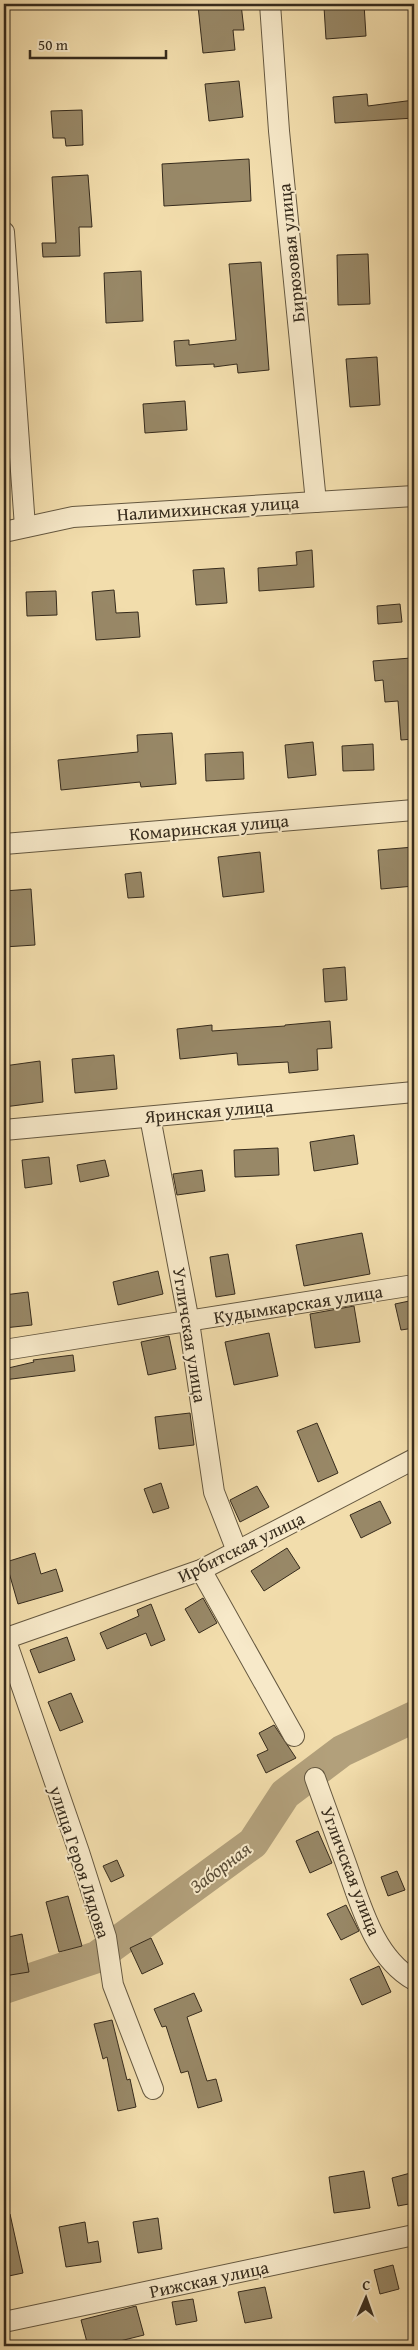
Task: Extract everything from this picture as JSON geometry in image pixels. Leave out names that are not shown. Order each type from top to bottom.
[{"type":"street","name":"Бирюзовая улица","points":[[270,4],[279,130],[316,502]]},
{"type":"street","points":[[4,232],[25,527]]},
{"type":"street","name":"Налимихинская улица","points":[[4,532],[72,517],[414,496]]},
{"type":"street","name":"Комаринская улица","points":[[4,844],[414,810]]},
{"type":"street","name":"Яринская улица","points":[[4,1130],[414,1092]]},
{"type":"street","name":"Угличская улица","points":[[150,1117],[189,1322],[214,1492],[237,1551]]},
{"type":"street","name":"Кудымкарская улица","points":[[4,1350],[414,1285]]},
{"type":"street","name":"Ирбитская улица","points":[[4,1637],[201,1570],[414,1460]]},
{"type":"street","points":[[201,1570],[294,1736]]},
{"type":"street","name":"улица Героя Лядова","points":[[4,1637],[80,1852],[106,1937],[112,1984],[153,2089]]},
{"type":"street","name":"Угличская улица","points":[[315,1778],[366,1920],[383,1951],[406,1975],[414,1980]]},
{"type":"street","name":"Рижская улица","points":[[4,2322],[414,2235]]},
{"type":"building","points":[[241,4],[244,30],[233,30],[235,50],[203,53],[198,6]]},
{"type":"building","points":[[364,4],[366,36],[326,39],[324,7]]},
{"type":"building","points":[[239,81],[243,117],[209,121],[205,84]]},
{"type":"building","points":[[367,94],[368,106],[414,100],[414,118],[335,123],[333,97]]},
{"type":"building","points":[[82,110],[83,145],[66,146],[65,138],[53,138],[51,111]]},
{"type":"building","points":[[249,159],[251,201],[164,206],[162,164]]},
{"type":"building","points":[[88,175],[92,227],[79,227],[80,256],[43,257],[42,243],[56,243],[52,177]]},
{"type":"building","points":[[368,254],[370,304],[338,305],[337,255]]},
{"type":"building","points":[[261,262],[269,370],[238,373],[237,364],[214,367],[214,364],[176,366],[174,341],[189,340],[189,345],[236,340],[229,264]]},
{"type":"building","points":[[141,271],[143,321],[106,323],[104,273]]},
{"type":"building","points":[[377,357],[380,405],[350,407],[346,359]]},
{"type":"building","points":[[185,401],[187,430],[145,433],[143,404]]},
{"type":"building","points":[[312,550],[314,587],[259,591],[258,568],[297,565],[296,552]]},
{"type":"building","points":[[224,568],[227,603],[196,605],[193,570]]},
{"type":"building","points":[[114,590],[116,613],[138,612],[140,637],[96,640],[92,592]]},
{"type":"building","points":[[56,591],[57,615],[27,616],[26,592]]},
{"type":"building","points":[[400,604],[402,622],[378,624],[377,606]]},
{"type":"building","points":[[411,658],[414,689],[414,739],[401,740],[398,701],[385,702],[383,680],[375,681],[373,661]]},
{"type":"building","points":[[172,733],[176,784],[141,787],[140,782],[61,790],[58,760],[138,752],[137,735]]},
{"type":"building","points":[[313,742],[316,775],[288,778],[285,745]]},
{"type":"building","points":[[373,744],[374,770],[343,771],[342,746]]},
{"type":"building","points":[[243,752],[244,779],[206,781],[205,754]]},
{"type":"building","points":[[414,847],[414,886],[381,889],[378,850]]},
{"type":"building","points":[[260,852],[264,892],[223,897],[218,857]]},
{"type":"building","points":[[141,872],[144,897],[128,898],[125,874]]},
{"type":"building","points":[[31,889],[35,945],[4,947],[4,891]]},
{"type":"building","points":[[345,967],[347,1000],[325,1002],[323,969]]},
{"type":"building","points":[[330,1021],[332,1048],[317,1049],[318,1070],[289,1073],[288,1062],[238,1065],[237,1053],[180,1059],[177,1029],[212,1025],[212,1031]]},
{"type":"building","points":[[114,1055],[117,1089],[75,1093],[72,1059]]},
{"type":"building","points":[[40,1061],[43,1102],[4,1107],[4,1066]]},
{"type":"building","points":[[354,1135],[358,1164],[314,1171],[310,1142]]},
{"type":"building","points":[[278,1148],[279,1175],[235,1177],[234,1150]]},
{"type":"building","points":[[49,1157],[52,1184],[25,1188],[22,1160]]},
{"type":"building","points":[[105,1160],[109,1176],[80,1182],[77,1165]]},
{"type":"building","points":[[202,1170],[205,1191],[177,1195],[173,1174]]},
{"type":"building","points":[[362,1233],[370,1274],[304,1286],[296,1245]]},
{"type":"building","points":[[228,1254],[235,1294],[216,1297],[210,1257]]},
{"type":"building","points":[[158,1271],[163,1294],[118,1305],[113,1282]]},
{"type":"building","points":[[28,1292],[32,1325],[4,1328],[4,1295]]},
{"type":"building","points":[[414,1300],[414,1328],[401,1330],[395,1304]]},
{"type":"building","points":[[354,1306],[360,1342],[315,1348],[310,1314]]},
{"type":"building","points":[[269,1333],[278,1376],[234,1385],[225,1342]]},
{"type":"building","points":[[169,1336],[176,1369],[148,1375],[141,1342]]},
{"type":"building","points":[[73,1355],[75,1371],[4,1380],[4,1369],[34,1362],[33,1360]]},
{"type":"building","points":[[190,1413],[194,1445],[159,1449],[155,1417]]},
{"type":"building","points":[[317,1423],[338,1473],[318,1482],[297,1431]]},
{"type":"building","points":[[161,1483],[169,1508],[153,1513],[144,1489]]},
{"type":"building","points":[[257,1486],[269,1507],[240,1522],[230,1500]]},
{"type":"building","points":[[380,1501],[391,1523],[361,1538],[350,1515]]},
{"type":"building","points":[[287,1548],[300,1568],[264,1591],[251,1571]]},
{"type":"building","points":[[35,1553],[41,1574],[56,1569],[63,1591],[18,1604],[6,1562]]},
{"type":"building","points":[[203,1598],[217,1623],[199,1633],[185,1609]]},
{"type":"building","points":[[151,1604],[165,1640],[151,1646],[146,1633],[107,1649],[100,1633],[139,1616],[137,1610]]},
{"type":"building","points":[[67,1637],[75,1660],[39,1673],[30,1650]]},
{"type":"building","points":[[71,1693],[83,1722],[60,1731],[48,1702]]},
{"type":"building","points":[[274,1725],[296,1758],[266,1773],[257,1755],[268,1750],[259,1733]]},
{"type":"building","points":[[318,1831],[332,1863],[310,1873],[296,1841]]},
{"type":"building","points":[[117,1860],[124,1876],[111,1882],[103,1866]]},
{"type":"building","points":[[397,1871],[405,1890],[388,1896],[381,1877]]},
{"type":"building","points":[[68,1896],[82,1946],[59,1952],[46,1902]]},
{"type":"building","points":[[346,1905],[359,1931],[341,1940],[327,1914]]},
{"type":"building","points":[[22,1934],[29,1972],[4,1976],[4,1938]]},
{"type":"building","points":[[151,1938],[163,1964],[142,1974],[130,1948]]},
{"type":"building","points":[[379,1966],[391,1992],[362,2005],[350,1979]]},
{"type":"building","points":[[194,1993],[202,2011],[187,2017],[207,2081],[216,2079],[222,2101],[198,2108],[188,2071],[181,2073],[166,2026],[162,2027],[154,2009]]},
{"type":"building","points":[[112,2020],[127,2080],[130,2079],[136,2107],[118,2111],[107,2057],[103,2059],[94,2024]]},
{"type":"building","points":[[364,2171],[370,2208],[334,2213],[329,2177]]},
{"type":"building","points":[[414,2172],[414,2203],[398,2206],[392,2178]]},
{"type":"building","points":[[4,2214],[10,2214],[23,2273],[4,2277]]},
{"type":"building","points":[[158,2218],[162,2249],[138,2253],[133,2222]]},
{"type":"building","points":[[85,2222],[88,2243],[98,2241],[101,2262],[66,2267],[59,2227]]},
{"type":"building","points":[[393,2265],[399,2289],[380,2294],[374,2270]]},
{"type":"building","points":[[265,2287],[272,2318],[245,2323],[238,2292]]},
{"type":"building","points":[[193,2299],[197,2321],[176,2325],[172,2302]]},
{"type":"building","points":[[136,2306],[144,2335],[100,2346],[88,2346],[81,2320]]},
{"type":"waterway","name":"Заборная","points":[[4,1988],[97,1957],[253,1843],[285,1794],[342,1751],[414,1717]]}]
